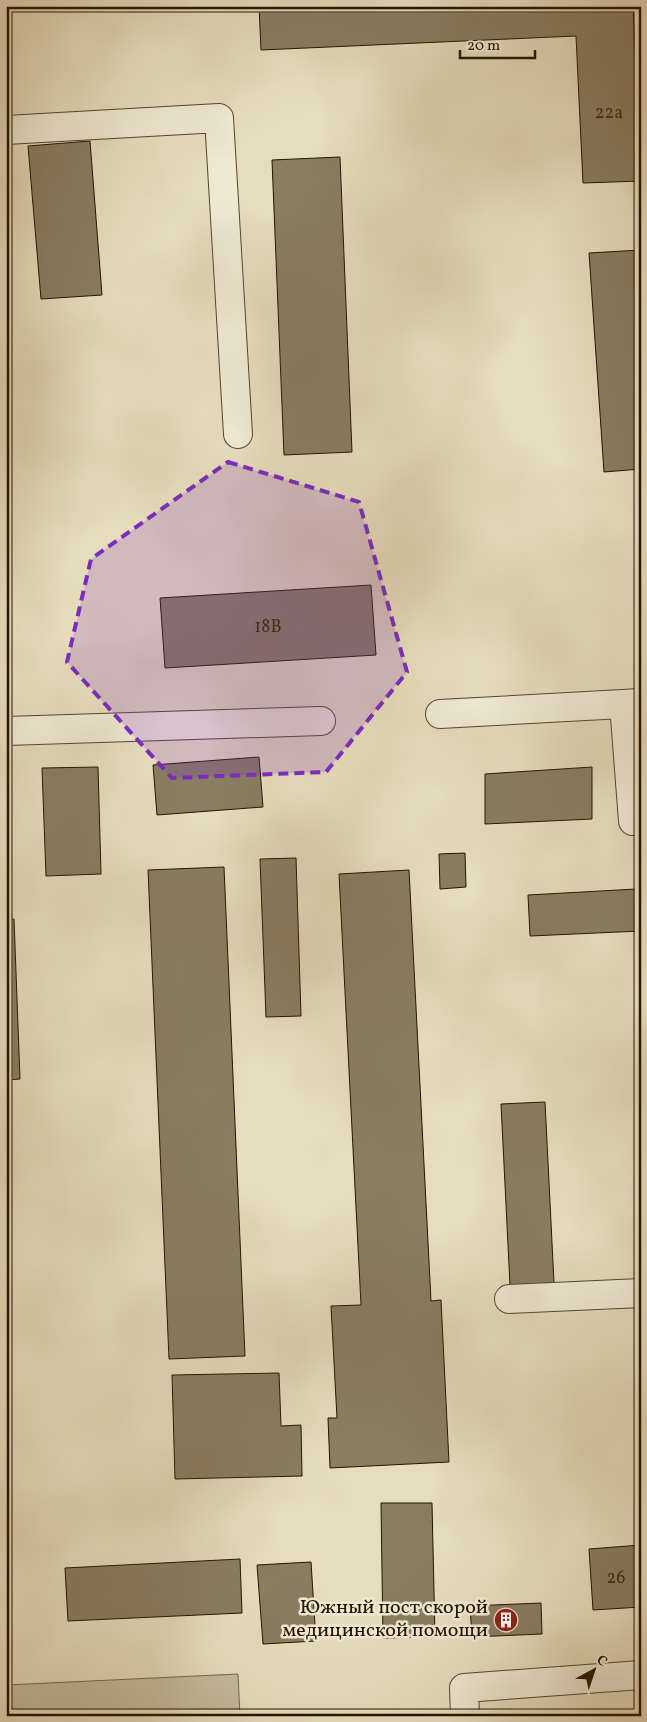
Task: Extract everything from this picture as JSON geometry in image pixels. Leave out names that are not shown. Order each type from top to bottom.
[{"type":"lane","points":[[6,130],[219,118],[238,434]]},
{"type":"lane","points":[[440,714],[633,704],[633,821]]},
{"type":"lane","points":[[6,731],[321,721]]},
{"type":"lane","points":[[509,1299],[641,1293]]},
{"type":"lane","points":[[465,1716],[464,1688],[641,1674]]},
{"type":"highlighted area","points":[[228,462],[359,502],[407,672],[326,772],[172,778],[67,662],[91,559]]},
{"type":"shaded area","points":[[238,1674],[240,1716],[6,1716],[6,1685]]},
{"type":"building","points":[[259,6],[633,6],[641,181],[583,183],[576,36],[261,50]]},
{"type":"building","points":[[90,141],[102,295],[41,299],[28,146]]},
{"type":"building","points":[[340,157],[352,452],[284,455],[272,160]]},
{"type":"building","points":[[641,250],[641,469],[604,472],[589,253]]},
{"type":"building","points":[[371,585],[376,655],[165,668],[160,598]]},
{"type":"building","points":[[259,757],[263,807],[157,815],[153,765]]},
{"type":"building","points":[[98,767],[101,874],[46,876],[42,768]]},
{"type":"building","points":[[592,767],[592,819],[485,824],[485,774]]},
{"type":"building","points":[[641,832],[641,931],[530,936],[528,895],[636,889],[636,833]]},
{"type":"building","points":[[465,853],[466,887],[440,889],[439,854]]},
{"type":"building","points":[[296,858],[301,1016],[266,1017],[260,859]]},
{"type":"building","points":[[224,867],[245,1356],[169,1359],[148,870]]},
{"type":"building","points":[[409,870],[431,1301],[441,1300],[449,1462],[330,1468],[328,1418],[337,1418],[331,1306],[361,1305],[339,874]]},
{"type":"building","points":[[14,919],[20,1079],[6,1080],[6,920]]},
{"type":"building","points":[[545,1102],[554,1283],[510,1285],[501,1104]]},
{"type":"building","points":[[279,1373],[281,1426],[301,1425],[302,1476],[175,1479],[172,1375]]},
{"type":"building","points":[[381,1503],[432,1503],[435,1637],[383,1638]]},
{"type":"building","points":[[641,1545],[641,1607],[593,1610],[589,1549]]},
{"type":"building","points":[[240,1559],[242,1613],[68,1621],[65,1568]]},
{"type":"building","points":[[311,1562],[316,1641],[263,1644],[257,1565]]},
{"type":"building","name":"Южный пост скорой медицинской помощи","points":[[541,1603],[542,1634],[472,1637],[470,1606]]},
{"type":"place","name":"Южный пост скорой медицинской помощи","points":[[506,1620]]}]
